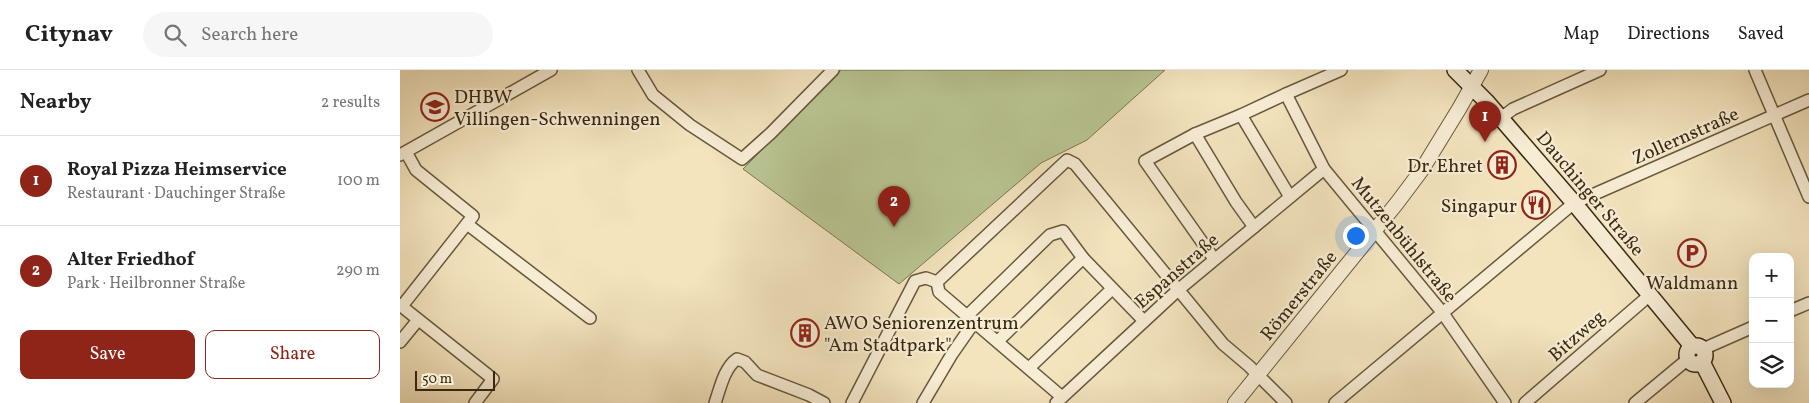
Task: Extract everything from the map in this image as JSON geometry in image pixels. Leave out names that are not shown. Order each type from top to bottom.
[{"type":"main road","name":"Dauchinger Straße","points":[[1455,70],[1472,85],[1501,118],[1650,294],[1697,355],[1724,403]]},
{"type":"street","points":[[475,403],[493,380],[401,306],[473,216],[416,170],[403,153],[551,70]]},
{"type":"street","points":[[638,70],[653,95],[690,125],[742,159],[771,133],[833,70]]},
{"type":"street","points":[[1214,259],[1146,161],[1196,134],[1241,116],[1341,70]]},
{"type":"street","name":"Römerstraße","points":[[1235,403],[1376,230],[1421,171],[1481,70]]},
{"type":"street","points":[[1501,118],[1514,109],[1600,70]]},
{"type":"street","points":[[1755,70],[1809,197]]},
{"type":"street","name":"Mutzenbühlstraße","points":[[1286,94],[1324,169],[1442,312],[1505,403]]},
{"type":"street","name":"Zollernstraße","points":[[1335,403],[1574,203],[1809,100]]},
{"type":"street","points":[[1241,116],[1290,196]]},
{"type":"street","points":[[1196,134],[1236,202],[1254,227]]},
{"type":"street","points":[[937,282],[1067,160],[1075,164],[1223,344],[1286,403]]},
{"type":"street","name":"Espanstraße","points":[[1059,400],[1178,290],[1324,169]]},
{"type":"street","points":[[467,224],[590,318]]},
{"type":"street","points":[[923,403],[971,318],[1050,235],[1063,231],[1083,258],[1144,321]]},
{"type":"street","points":[[998,341],[1083,258]]},
{"type":"street","points":[[852,403],[915,281],[926,278],[937,282]]},
{"type":"street","points":[[937,282],[938,292],[1029,368],[1059,400]]},
{"type":"street","points":[[1029,368],[1112,289]]},
{"type":"street","name":"Bitzweg","points":[[1525,403],[1650,294]]},
{"type":"street","points":[[1794,309],[1809,303]]},
{"type":"street","points":[[400,342],[418,320]]},
{"type":"street","points":[[1635,403],[1697,355],[1749,329]]},
{"type":"street","points":[[715,403],[727,369],[737,359],[745,362],[758,375],[810,395],[824,403]]},
{"type":"green space","points":[[841,70],[1165,70],[1087,140],[1041,163],[899,284],[743,169]]},
{"type":"place","name":"DHBW Villingen-Schwenningen","points":[[435,107]]},
{"type":"place","name":"Royal Pizza Heimservice","points":[[1485,142]]},
{"type":"place","name":"Dr. Ehret","points":[[1502,165]]},
{"type":"place","name":"Singapur","points":[[1536,205]]},
{"type":"place","name":"Alter Friedhof","points":[[894,227]]},
{"type":"place","name":"Waldmann","points":[[1692,253]]},
{"type":"place","name":"AWO Seniorenzentrum \"Am Stadtpark\"","points":[[805,333]]}]
